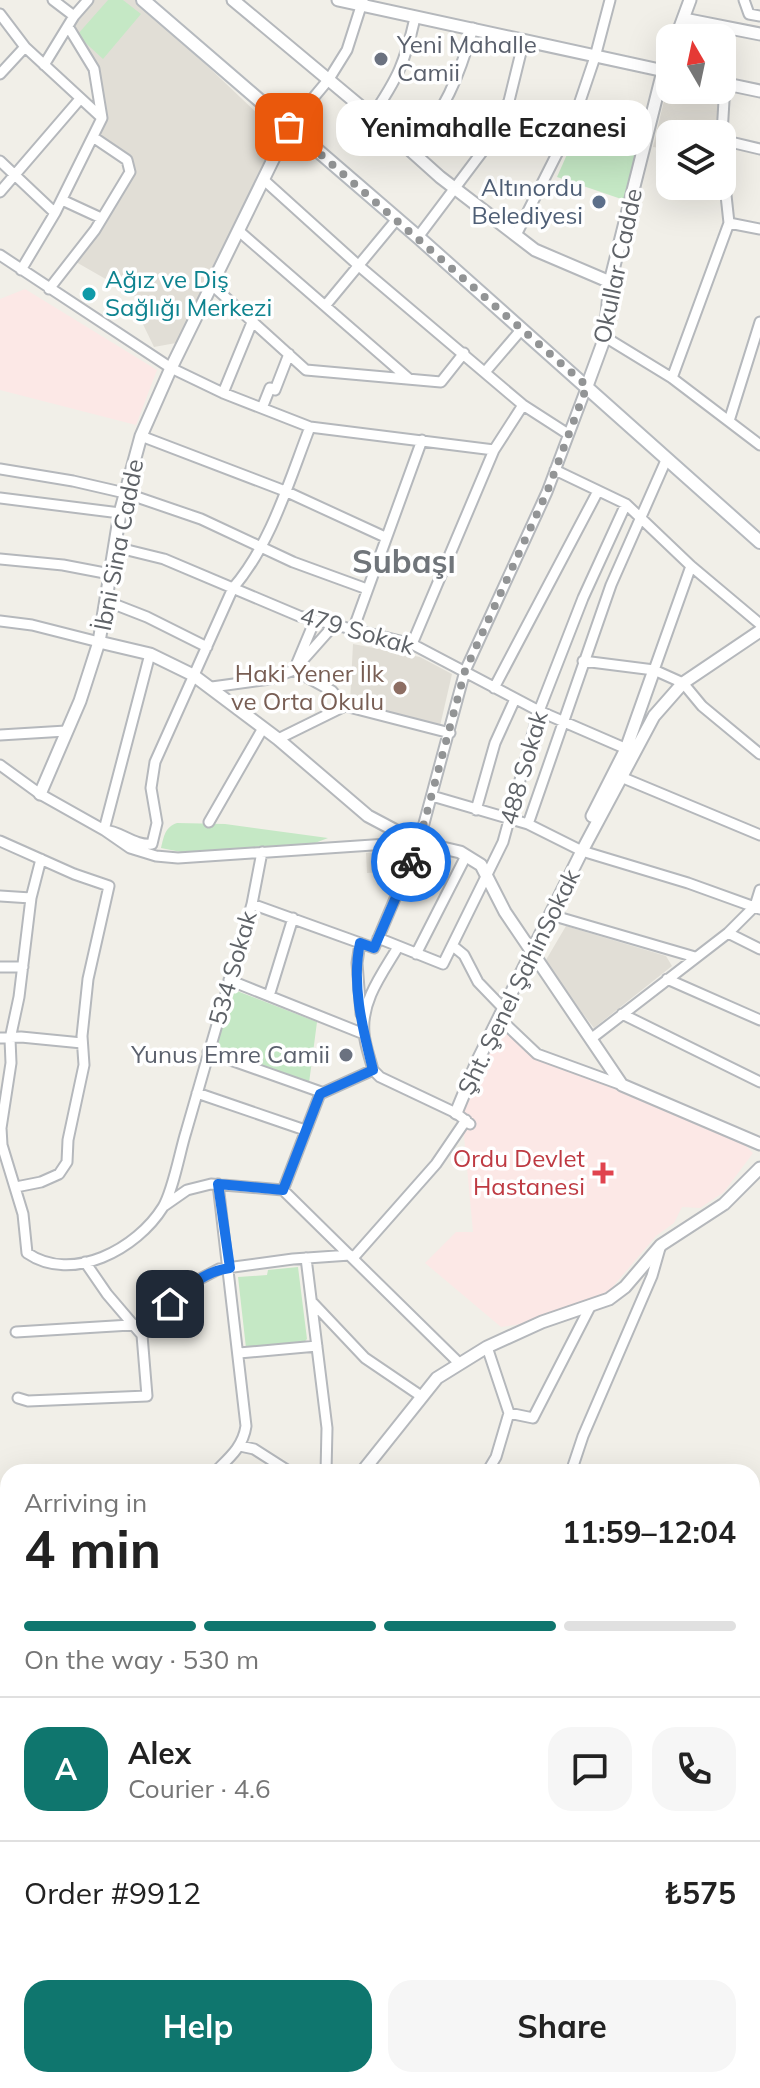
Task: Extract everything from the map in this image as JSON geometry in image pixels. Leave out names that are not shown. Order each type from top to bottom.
[{"type":"main road","points":[[143,0],[418,237],[760,542]]},
{"type":"street","points":[[53,0],[74,16]]},
{"type":"street","points":[[44,65],[74,16],[88,0]]},
{"type":"street","points":[[233,0],[456,189],[535,250],[610,282]]},
{"type":"street","points":[[338,0],[362,2],[415,18],[473,28],[656,70]]},
{"type":"street","points":[[516,235],[573,122],[610,0]]},
{"type":"street","points":[[682,24],[690,0]]},
{"type":"street","points":[[744,0],[749,14],[760,16]]},
{"type":"street","points":[[289,127],[329,79],[347,50],[362,2]]},
{"type":"street","points":[[0,14],[25,47],[102,118]]},
{"type":"street","points":[[372,116],[405,61],[415,18]]},
{"type":"street","points":[[684,19],[760,34]]},
{"type":"street","points":[[21,270],[62,200],[102,118],[94,69],[69,28]]},
{"type":"street","points":[[412,152],[450,96],[473,28]]},
{"type":"street","points":[[418,237],[485,148],[509,101],[524,40]]},
{"type":"street","points":[[0,74],[25,47]]},
{"type":"street","points":[[736,86],[760,91]]},
{"type":"street","points":[[0,192],[80,99]]},
{"type":"street","name":"Okullar Cadde","points":[[587,386],[605,337],[610,282],[657,104]]},
{"type":"street","points":[[573,122],[644,147]]},
{"type":"street","name":"İbni Sina Cadde","points":[[40,794],[87,684],[99,642],[120,513],[141,436],[289,127]]},
{"type":"street","points":[[49,289],[130,172],[127,160],[93,137]]},
{"type":"street","points":[[736,143],[760,149]]},
{"type":"street","points":[[0,161],[55,213]]},
{"type":"street","points":[[265,181],[359,266],[523,405],[568,434]]},
{"type":"street","points":[[62,200],[101,218]]},
{"type":"street","points":[[672,378],[729,223],[727,200]]},
{"type":"street","points":[[325,306],[397,219]]},
{"type":"street","points":[[729,223],[760,229]]},
{"type":"street","points":[[240,232],[409,379]]},
{"type":"street","points":[[0,255],[171,368],[223,393],[310,427],[494,450]]},
{"type":"street","points":[[213,286],[306,370],[441,382],[464,353]]},
{"type":"street","points":[[223,393],[253,320]]},
{"type":"street","points":[[729,421],[760,322]]},
{"type":"street","points":[[485,372],[521,330]]},
{"type":"street","points":[[605,337],[672,378],[760,445]]},
{"type":"street","points":[[262,408],[270,388],[275,390],[289,354]]},
{"type":"street","points":[[376,943],[418,842],[465,671],[555,470],[587,386]]},
{"type":"street","points":[[412,644],[494,450],[523,405]]},
{"type":"street","points":[[104,830],[143,845],[152,844],[157,823],[151,788],[155,762],[233,588],[245,575],[260,547],[310,427]]},
{"type":"street","points":[[141,436],[285,491],[385,537]]},
{"type":"street","points":[[353,630],[422,440]]},
{"type":"street","points":[[528,824],[611,585],[667,458]]},
{"type":"street","points":[[0,469],[125,493],[212,523],[260,547],[367,589]]},
{"type":"street","points":[[555,470],[626,504],[691,566],[760,624]]},
{"type":"street","points":[[494,688],[598,491]]},
{"type":"street","points":[[0,498],[120,513]]},
{"type":"street","name":"488 Sokak","points":[[453,946],[503,842],[539,711],[583,598],[626,504]]},
{"type":"street","name":"479 Sokak","points":[[115,547],[164,559],[315,620],[412,644],[539,711],[631,751]]},
{"type":"street","points":[[0,559],[63,565],[110,574]]},
{"type":"street","points":[[654,670],[691,566]]},
{"type":"street","points":[[106,601],[147,617],[207,647]]},
{"type":"street","points":[[294,670],[315,620]]},
{"type":"street","points":[[0,621],[32,625],[150,654],[193,675],[278,739],[368,816],[418,842],[466,856],[481,865],[505,912],[622,1085]]},
{"type":"street","points":[[212,687],[270,679],[294,670],[334,625]]},
{"type":"street","name":"Şht. Şenel ŞahinSokak","points":[[582,851],[584,832],[654,716],[683,683],[760,631]]},
{"type":"street","points":[[104,830],[150,654]]},
{"type":"street","points":[[583,661],[654,670],[683,683],[692,697],[719,722],[760,754]]},
{"type":"street","points":[[294,670],[332,691],[345,706],[450,733]]},
{"type":"street","name":"Şht. Şenel ŞahinSokak","points":[[467,1121],[501,1014],[621,777],[654,670]]},
{"type":"street","points":[[476,810],[495,743],[515,699]]},
{"type":"street","points":[[278,739],[345,706]]},
{"type":"street","points":[[209,822],[263,728]]},
{"type":"street","points":[[0,735],[66,731]]},
{"type":"street","points":[[0,765],[40,794],[130,848],[156,856],[178,858],[418,842]]},
{"type":"street","points":[[621,777],[760,835]]},
{"type":"street","points":[[432,796],[528,824],[582,851],[758,907]]},
{"type":"street","points":[[0,841],[109,886],[88,979],[82,1043],[84,1065],[65,1168],[41,1182],[16,1187],[3,1156],[1,1128],[11,1063],[5,1038],[23,967],[31,898],[41,859]]},
{"type":"street","name":"534 Sokak","points":[[16,1187],[23,1214],[27,1253],[47,1263],[71,1265],[117,1252],[164,1206],[252,904],[262,852]]},
{"type":"street","points":[[416,954],[466,856]]},
{"type":"street","points":[[592,1038],[758,907],[760,890]]},
{"type":"street","points":[[0,896],[31,898]]},
{"type":"street","points":[[252,904],[360,943],[398,947],[443,964],[453,946],[464,955],[478,982],[501,1014],[537,1054],[622,1085],[760,1144]]},
{"type":"street","points":[[551,915],[695,957]]},
{"type":"street","points":[[269,996],[293,918]]},
{"type":"street","points":[[728,933],[760,949]]},
{"type":"street","points":[[16,1332],[147,1324],[192,1283],[219,1269],[306,1258],[351,1256],[436,1164],[467,1121],[380,1077],[373,1070],[357,983],[360,943]]},
{"type":"street","points":[[364,1034],[365,1008],[398,947]]},
{"type":"street","points":[[0,967],[23,967]]},
{"type":"street","points":[[667,979],[760,1020]]},
{"type":"street","points":[[229,980],[364,1034]]},
{"type":"street","points":[[622,1014],[760,1082]]},
{"type":"street","points":[[5,1038],[82,1043]]},
{"type":"street","points":[[208,1052],[321,1092],[373,1070]]},
{"type":"street","points":[[283,1190],[321,1092]]},
{"type":"street","points":[[197,1093],[305,1130]]},
{"type":"street","points":[[368,1464],[437,1378],[487,1347],[542,1322],[602,1303],[625,1287],[661,1245],[724,1204],[760,1168]]},
{"type":"street","points":[[218,1184],[246,1426],[240,1446],[223,1464]]},
{"type":"street","points":[[164,1206],[197,1186],[218,1184],[283,1190],[459,1363]]},
{"type":"street","points":[[574,1464],[652,1276],[661,1245]]},
{"type":"street","points":[[306,1258],[327,1428],[326,1464]]},
{"type":"street","points":[[18,1398],[28,1401],[147,1396],[142,1335],[85,1262]]},
{"type":"street","points":[[313,1303],[365,1358],[421,1396]]},
{"type":"street","points":[[509,1413],[533,1418],[590,1307]]},
{"type":"street","points":[[239,1353],[317,1346]]},
{"type":"street","points":[[487,1347],[509,1413],[492,1464]]},
{"type":"street","points":[[240,1446],[254,1449],[277,1464]]},
{"type":"shaded area","points":[[94,0],[138,0],[279,134],[210,280],[176,343],[154,347],[140,318],[144,301],[76,262],[129,166],[93,137],[104,118],[98,79],[70,28]]},
{"type":"shaded area","points":[[663,104],[721,104],[719,120],[659,120]]},
{"type":"shaded area","points":[[25,289],[157,370],[136,425],[0,390],[0,299]]},
{"type":"shaded area","name":"Haki Yener İlk ve Orta Okulu","points":[[353,644],[420,657],[452,674],[440,726],[350,702]]},
{"type":"shaded area","points":[[406,850],[406,871],[367,873],[366,853]]},
{"type":"shaded area","points":[[566,926],[666,956],[672,966],[594,1028],[559,983],[546,960]]},
{"type":"shaded area","name":"Ordu Devlet Hastanesi","points":[[499,1027],[540,1060],[654,1102],[739,1139],[753,1153],[724,1192],[700,1208],[682,1207],[674,1223],[656,1236],[610,1290],[580,1305],[521,1324],[501,1327],[425,1263],[456,1232],[473,1232],[464,1105]]},
{"type":"green space","points":[[108,0],[123,0],[141,14],[103,59],[77,35]]},
{"type":"green space","points":[[580,125],[641,146],[630,202],[557,177]]},
{"type":"green space","points":[[177,823],[225,824],[328,838],[315,843],[181,852],[161,848],[167,830]]},
{"type":"green space","points":[[237,991],[317,1022],[309,1083],[217,1047],[229,997]]},
{"type":"green space","points":[[298,1267],[307,1339],[302,1344],[246,1348],[238,1277],[267,1275],[268,1270]]},
{"type":"way so far","points":[[289,127],[418,237],[561,367],[587,386],[547,492],[465,671],[450,733],[411,862]]},
{"type":"place","name":"Yeni Mahalle Camii","points":[[381,59]]},
{"type":"place","name":"Yenimahalle Eczanesi","points":[[289,127]]},
{"type":"place","name":"Altınordu Belediyesi","points":[[599,202]]},
{"type":"place","name":"Ağız ve Diş Sağlığı Merkezi","points":[[89,294]]},
{"type":"place","name":"Haki Yener İlk ve Orta Okulu","points":[[400,688]]},
{"type":"place","name":"Yunus Emre Camii","points":[[346,1055]]},
{"type":"place","name":"Ordu Devlet Hastanesi","points":[[603,1173]]},
{"type":"district","name":"Subaşı","points":[[404,562]]},
{"type":"route","points":[[170,1304],[192,1283],[219,1269],[230,1268],[218,1184],[283,1190],[317,1097],[323,1091],[373,1070],[357,983],[358,953],[360,943],[374,948],[411,862]]}]
